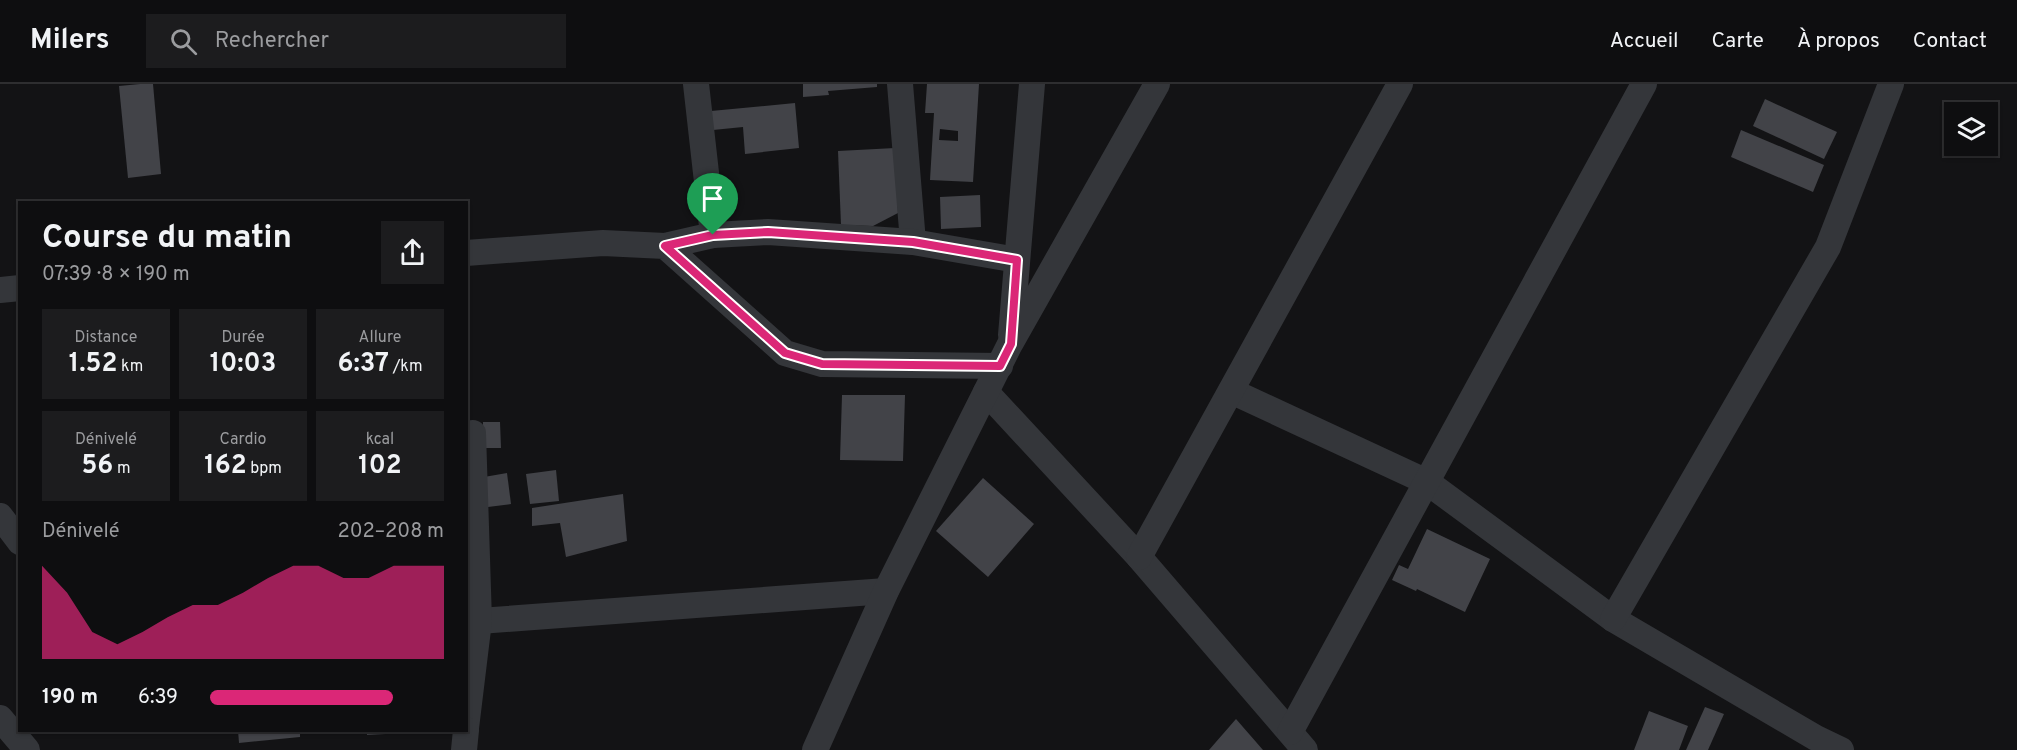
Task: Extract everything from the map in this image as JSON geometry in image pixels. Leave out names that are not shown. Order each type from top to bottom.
[{"type":"street","points":[[696,84],[713,235]]},
{"type":"street","points":[[900,84],[913,242]]},
{"type":"street","points":[[1005,355],[1017,260],[1032,84]]},
{"type":"street","points":[[815,750],[886,591],[1005,355],[1157,84]]},
{"type":"street","points":[[1139,557],[1400,84]]},
{"type":"street","points":[[986,392],[1139,557],[1297,741],[1427,482],[1644,84]]},
{"type":"street","points":[[1614,618],[1828,247],[1891,84]]},
{"type":"street","points":[[468,253],[603,243],[665,246],[713,235],[768,232],[913,242],[1017,260]]},
{"type":"street","points":[[665,246],[785,353],[822,364],[1005,355]]},
{"type":"street","points":[[0,290],[18,288]]},
{"type":"street","points":[[1231,391],[1427,482],[1614,618],[1814,744],[1841,750]]},
{"type":"street","points":[[468,698],[473,622],[473,433]]},
{"type":"street","points":[[0,516],[18,539]]},
{"type":"street","points":[[473,622],[886,591]]},
{"type":"street","points":[[0,718],[27,750]]},
{"type":"street","points":[[464,750],[466,732]]},
{"type":"building","points":[[153,84],[161,174],[128,178],[119,86]]},
{"type":"building","points":[[803,84],[877,84],[877,87],[828,91],[829,95],[803,97]]},
{"type":"building","points":[[927,84],[979,84],[973,182],[930,180],[934,113],[925,113]],"holes":[[[940,129],[958,131],[958,141],[939,140]]]},
{"type":"building","points":[[1765,99],[1837,132],[1824,159],[1753,126]]},
{"type":"building","points":[[795,103],[799,148],[745,154],[743,127],[713,130],[711,111]]},
{"type":"building","points":[[1741,130],[1824,165],[1813,192],[1731,157]]},
{"type":"building","points":[[895,148],[898,213],[873,226],[841,225],[838,151]]},
{"type":"building","points":[[980,195],[981,227],[941,229],[940,197]]},
{"type":"building","points":[[842,395],[905,395],[903,461],[840,460]]},
{"type":"building","points":[[483,422],[500,422],[501,448],[483,448]]},
{"type":"building","points":[[556,470],[559,501],[530,504],[526,474]]},
{"type":"building","points":[[507,473],[511,504],[488,507],[484,477]]},
{"type":"building","points":[[983,478],[1034,524],[988,577],[936,531]]},
{"type":"building","points":[[623,494],[627,541],[566,557],[560,523],[532,526],[532,508]]},
{"type":"building","points":[[1427,529],[1490,559],[1465,612],[1392,580],[1399,565],[1408,569]]},
{"type":"building","points":[[1705,707],[1724,714],[1708,750],[1686,750]]},
{"type":"building","points":[[1649,711],[1688,726],[1679,750],[1634,750]]},
{"type":"building","points":[[1236,719],[1263,750],[1209,750]]},
{"type":"building","points":[[238,732],[300,732],[300,737],[239,743]]},
{"type":"building","points":[[367,732],[422,732],[367,735]]},
{"type":"route","points":[[768,232],[913,242],[1017,260],[1011,344],[1000,366],[822,364],[785,353],[665,246],[713,235],[768,232]]}]
